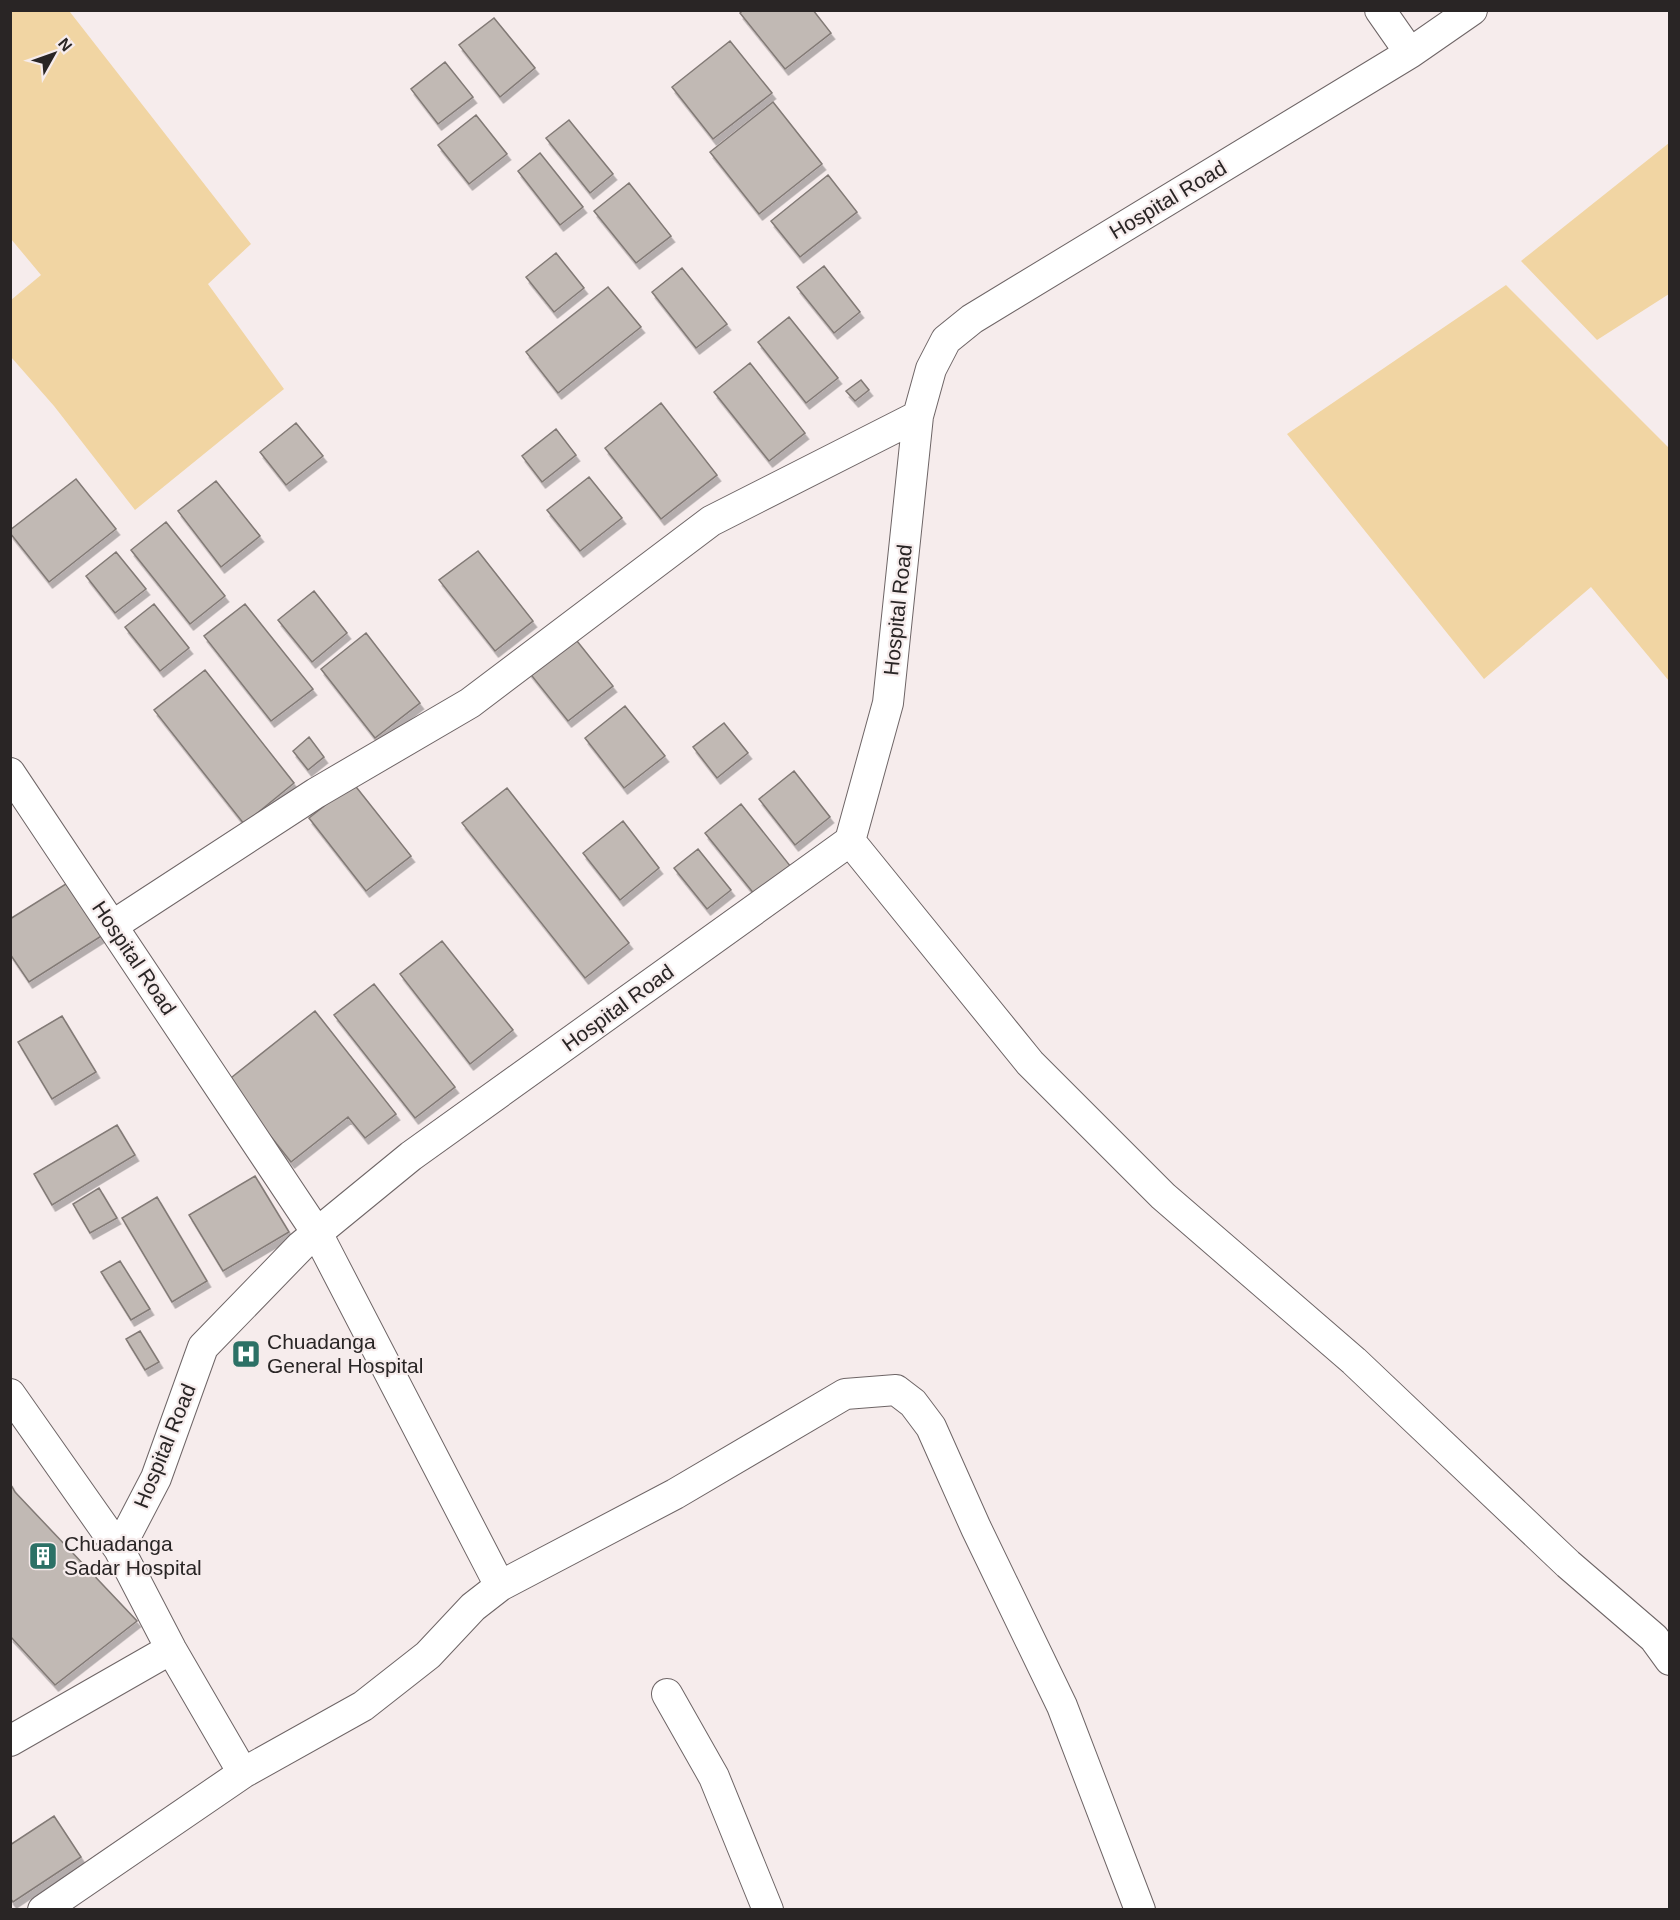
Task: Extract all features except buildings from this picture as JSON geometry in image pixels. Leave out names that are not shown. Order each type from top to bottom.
[{"type":"street","points":[[1380,10],[1410,53]]},
{"type":"street","name":"Hospital Road","points":[[119,1549],[156,1478],[203,1347],[301,1246],[411,1156],[850,841],[888,703],[918,416],[931,369],[946,340],[972,319],[1410,53],[1472,10]]},
{"type":"street","points":[[112,926],[316,793],[470,703],[711,521],[918,416]]},
{"type":"street","name":"Hospital Road","points":[[10,773],[317,1233],[500,1586]]},
{"type":"street","points":[[850,841],[1030,1063],[1163,1196],[1354,1361],[1568,1564],[1654,1638],[1670,1660]]},
{"type":"street","points":[[43,1910],[243,1773],[363,1706],[428,1655],[473,1607],[500,1586],[675,1494],[845,1394],[896,1390],[913,1403],[931,1427],[976,1528],[1062,1706],[1140,1910]]},
{"type":"street","points":[[10,1394],[119,1549],[171,1649],[243,1773]]},
{"type":"street","points":[[10,1741],[171,1649]]},
{"type":"street","points":[[667,1694],[714,1777],[768,1910]]},
{"type":"shaded area","points":[[10,11],[72,11],[70,12],[251,244],[208,284],[284,389],[135,510],[54,406],[11,357],[11,300],[41,275],[11,239]]},
{"type":"shaded area","points":[[1669,143],[1669,294],[1597,340],[1521,261]]},
{"type":"shaded area","points":[[1506,285],[1669,448],[1669,681],[1591,587],[1484,679],[1287,434]]},
{"type":"place","name":"Chuadanga General Hospital","points":[[246,1354]]},
{"type":"place","name":"Chuadanga Sadar Hospital","points":[[43,1556]]}]
